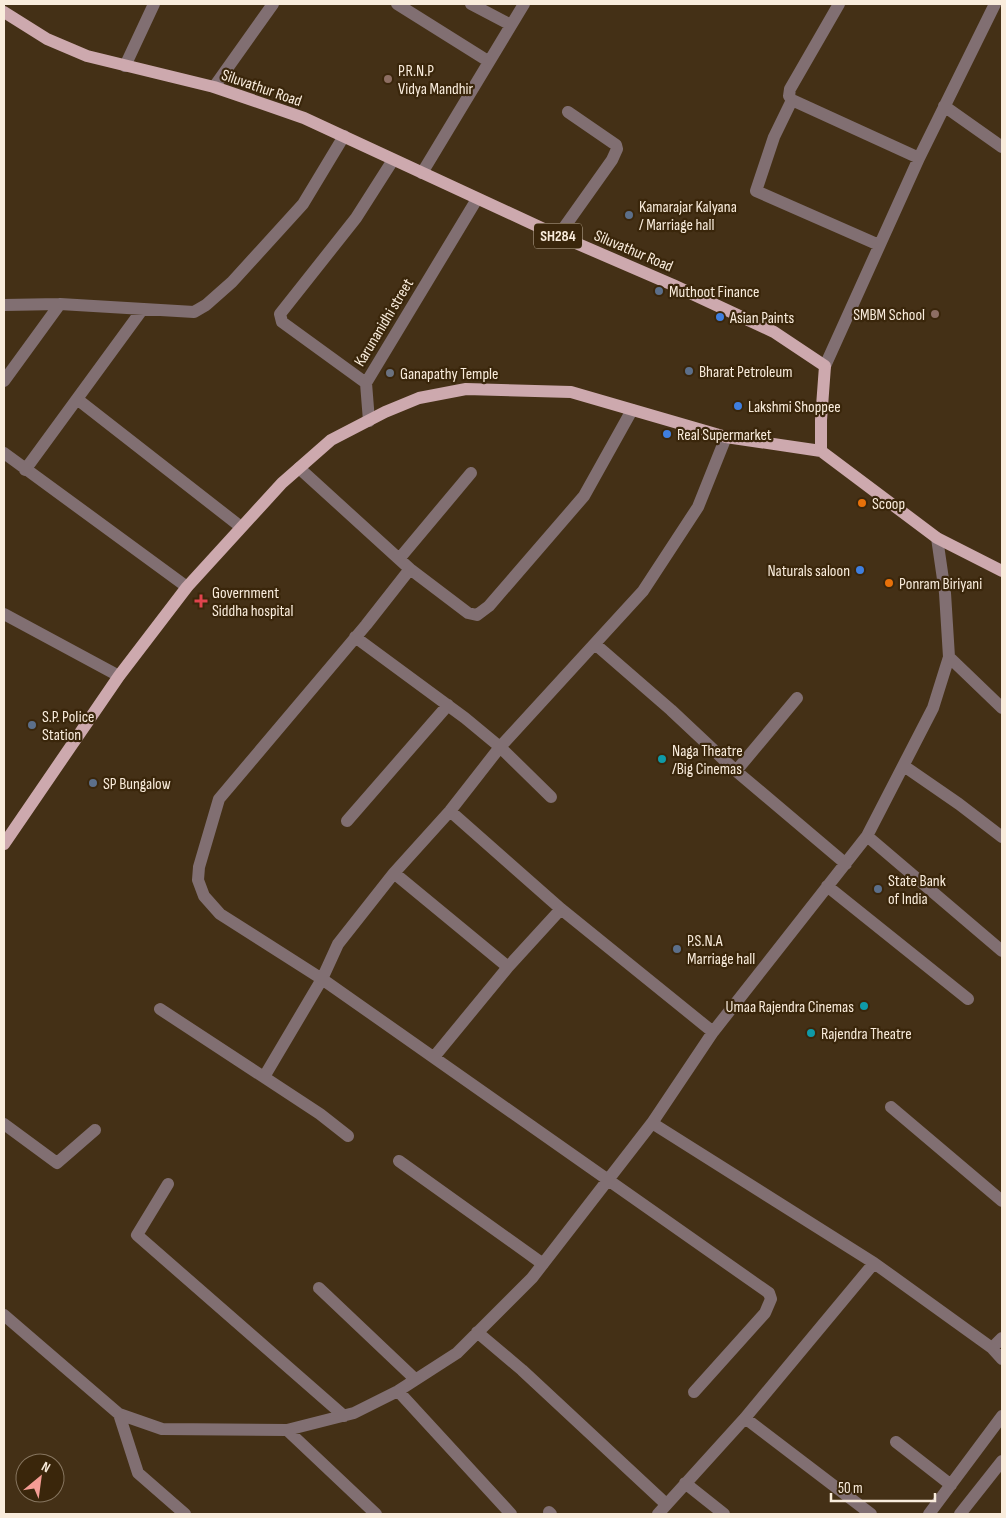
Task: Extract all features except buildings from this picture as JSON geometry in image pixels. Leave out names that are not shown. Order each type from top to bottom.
[{"type":"main road","name":"Siluvathur Road","points":[[4,12],[47,38],[79,53],[214,87],[304,118],[558,236],[673,284],[774,332],[825,366]]},
{"type":"main road","points":[[821,451],[825,366]]},
{"type":"main road","points":[[4,844],[118,676],[187,587],[241,527],[282,483],[331,440],[369,420],[419,398],[466,389],[571,392],[726,438],[821,451],[937,538],[1002,571]]},
{"type":"street","points":[[125,66],[154,4]]},
{"type":"street","points":[[214,87],[273,4]]},
{"type":"street","points":[[397,4],[488,61]]},
{"type":"street","points":[[471,4],[511,25]]},
{"type":"street","points":[[422,173],[524,4]]},
{"type":"street","points":[[838,4],[790,89],[789,96],[792,100],[919,158]]},
{"type":"street","points":[[825,366],[919,158],[995,4]]},
{"type":"street","points":[[792,100],[774,136],[756,191],[879,245]]},
{"type":"street","points":[[944,106],[1002,147]]},
{"type":"street","points":[[558,236],[612,160],[617,149],[616,145],[568,112]]},
{"type":"street","points":[[4,304],[60,304],[194,312],[206,305],[232,282],[303,204],[344,136]]},
{"type":"street","name":"Karunanidhi street","points":[[393,160],[356,218],[280,314],[282,322],[366,383],[477,199]]},
{"type":"street","points":[[4,381],[60,304]]},
{"type":"street","points":[[26,470],[142,310]]},
{"type":"street","points":[[366,383],[369,420]]},
{"type":"street","points":[[77,399],[241,527]]},
{"type":"street","points":[[299,468],[410,569],[468,612],[477,615],[490,606],[584,496],[632,410]]},
{"type":"street","points":[[264,1077],[322,979],[338,944],[394,873],[450,811],[500,747],[643,591],[698,507],[726,438]]},
{"type":"street","points":[[4,453],[187,587]]},
{"type":"street","points":[[399,559],[471,473]]},
{"type":"street","points":[[4,1315],[119,1414],[162,1429],[288,1430],[344,1416],[398,1391],[457,1353],[532,1278],[652,1123],[713,1032],[867,836],[933,708],[949,657],[945,594],[937,538]]},
{"type":"street","points":[[410,569],[219,799],[198,880],[204,896],[220,914],[322,979],[769,1293],[772,1299],[766,1313],[694,1392]]},
{"type":"street","points":[[4,614],[118,676]]},
{"type":"street","points":[[355,637],[448,705],[500,747],[551,797]]},
{"type":"street","points":[[595,644],[671,710],[736,771],[846,864]]},
{"type":"street","points":[[949,657],[1002,708]]},
{"type":"street","points":[[736,771],[797,698]]},
{"type":"street","points":[[347,821],[448,705]]},
{"type":"street","points":[[904,766],[1002,837]]},
{"type":"street","points":[[450,811],[561,909],[713,1032]]},
{"type":"street","points":[[867,836],[1002,951]]},
{"type":"street","points":[[394,873],[508,967]]},
{"type":"street","points":[[827,886],[968,999]]},
{"type":"street","points":[[434,1057],[508,967],[561,909]]},
{"type":"street","points":[[160,1009],[320,1114],[348,1136]]},
{"type":"street","points":[[891,1107],[1002,1201]]},
{"type":"street","points":[[652,1123],[874,1263],[992,1348],[1002,1359]]},
{"type":"street","points":[[4,1124],[56,1162],[95,1130]]},
{"type":"street","points":[[399,1161],[543,1264]]},
{"type":"street","points":[[168,1184],[137,1235],[344,1416]]},
{"type":"street","points":[[477,1332],[522,1370],[662,1509],[746,1418],[874,1263]]},
{"type":"street","points":[[318,1288],[415,1379]]},
{"type":"street","points":[[992,1348],[1002,1338]]},
{"type":"street","points":[[398,1391],[511,1514]]},
{"type":"street","points":[[119,1414],[138,1473],[184,1514]]},
{"type":"street","points":[[929,1514],[1002,1416]]},
{"type":"street","points":[[746,1418],[871,1514]]},
{"type":"street","points":[[288,1430],[376,1514]]},
{"type":"street","points":[[896,1442],[951,1485]]},
{"type":"street","points":[[960,1514],[1002,1461]]},
{"type":"street","points":[[685,1484],[724,1514]]},
{"type":"place","name":"P.R.N.P Vidya Mandhir","points":[[388,79]]},
{"type":"place","name":"Kamarajar Kalyana / Marriage hall","points":[[629,215]]},
{"type":"place","name":"Muthoot Finance","points":[[659,291]]},
{"type":"place","name":"SMBM School","points":[[935,314]]},
{"type":"place","name":"Asian Paints","points":[[720,317]]},
{"type":"place","name":"Bharat Petroleum","points":[[689,371]]},
{"type":"place","name":"Ganapathy Temple","points":[[390,373]]},
{"type":"place","name":"Lakshmi Shoppee","points":[[738,406]]},
{"type":"place","name":"Real Supermarket","points":[[667,434]]},
{"type":"place","name":"Scoop","points":[[862,503]]},
{"type":"place","name":"Naturals saloon","points":[[860,570]]},
{"type":"place","name":"Ponram Biriyani","points":[[889,583]]},
{"type":"place","name":"Government Siddha hospital","points":[[201,601]]},
{"type":"place","name":"S.P. Police Station","points":[[32,725]]},
{"type":"place","name":"Naga Theatre /Big Cinemas","points":[[662,759]]},
{"type":"place","name":"SP Bungalow","points":[[93,783]]},
{"type":"place","name":"State Bank of India","points":[[878,889]]},
{"type":"place","name":"P.S.N.A Marriage hall","points":[[677,949]]},
{"type":"place","name":"Umaa Rajendra Cinemas","points":[[864,1006]]},
{"type":"place","name":"Rajendra Theatre","points":[[811,1033]]}]
